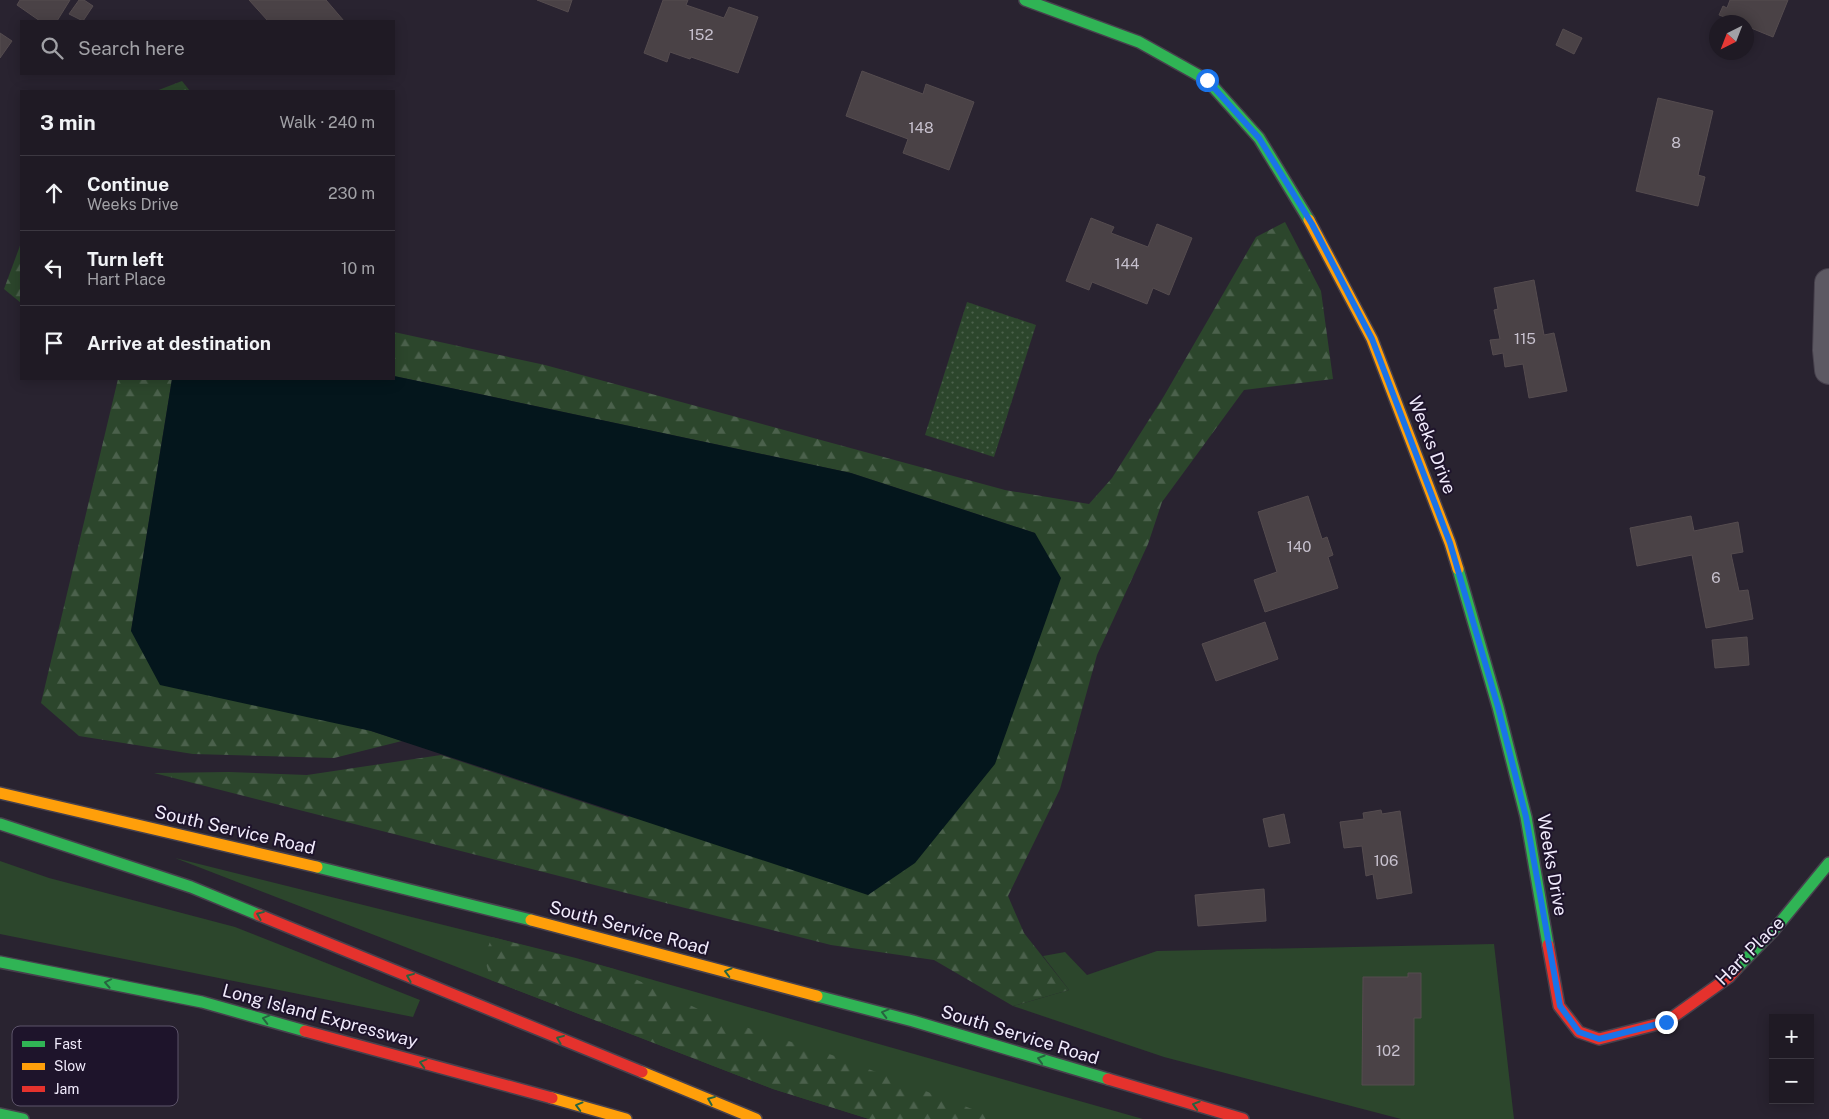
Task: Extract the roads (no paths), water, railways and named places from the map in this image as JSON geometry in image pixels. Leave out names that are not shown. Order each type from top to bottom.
[{"type":"main road","name":"Weeks Drive","points":[[1025,0],[1139,42],[1207,80],[1259,138],[1312,224],[1372,339],[1450,543],[1498,707],[1526,817],[1560,1006],[1579,1032],[1599,1039]]},
{"type":"main road","name":"South Service Road","points":[[0,793],[483,907],[913,1021],[1243,1119]]},
{"type":"main road","points":[[0,824],[191,887],[756,1119]]},
{"type":"main road","name":"Hart Place","points":[[1599,1039],[1666,1022],[1729,977],[1774,930],[1829,863]]},
{"type":"main road","name":"Long Island Expressway","points":[[0,962],[202,1002],[626,1119]]},
{"type":"main road","points":[[0,1114],[23,1119]]},
{"type":"street","points":[[1829,283],[1827,350],[1829,370]]}]
